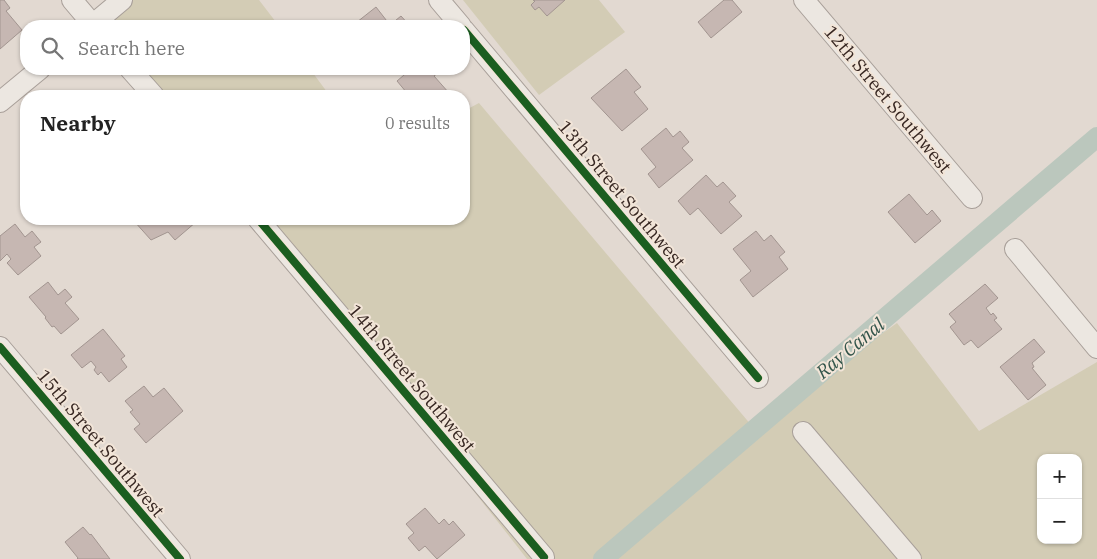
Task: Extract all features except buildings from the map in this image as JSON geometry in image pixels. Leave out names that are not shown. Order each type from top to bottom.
[{"type":"street","points":[[72,0],[87,20]]},
{"type":"street","points":[[99,20],[122,0]]},
{"type":"street","points":[[439,0],[456,20]]},
{"type":"street","name":"12th Street Southwest","points":[[804,0],[972,198]]},
{"type":"street","name":"13th Street Southwest","points":[[470,37],[758,378]]},
{"type":"street","points":[[0,102],[33,75]]},
{"type":"street","points":[[135,75],[149,90]]},
{"type":"street","name":"14th Street Southwest","points":[[263,225],[544,557]]},
{"type":"street","points":[[1015,249],[1097,348]]},
{"type":"street","name":"15th Street Southwest","points":[[0,347],[180,559]]},
{"type":"street","points":[[803,432],[911,559]]},
{"type":"shaded area","points":[[119,0],[259,0],[274,20],[104,20],[99,15]]},
{"type":"shaded area","points":[[463,0],[599,0],[625,32],[539,95]]},
{"type":"shaded area","points":[[147,75],[314,75],[326,90],[159,90]]},
{"type":"shaded area","points":[[479,103],[752,426],[897,323],[979,431],[1097,362],[1097,559],[527,559],[265,225],[470,225],[470,108]]},
{"type":"waterway","name":"Ray Canal","points":[[603,559],[1097,137]]},
{"type":"cycle path","points":[[470,37],[758,378]]},
{"type":"cycle path","points":[[263,225],[544,557]]},
{"type":"cycle path","points":[[0,347],[180,559]]}]
